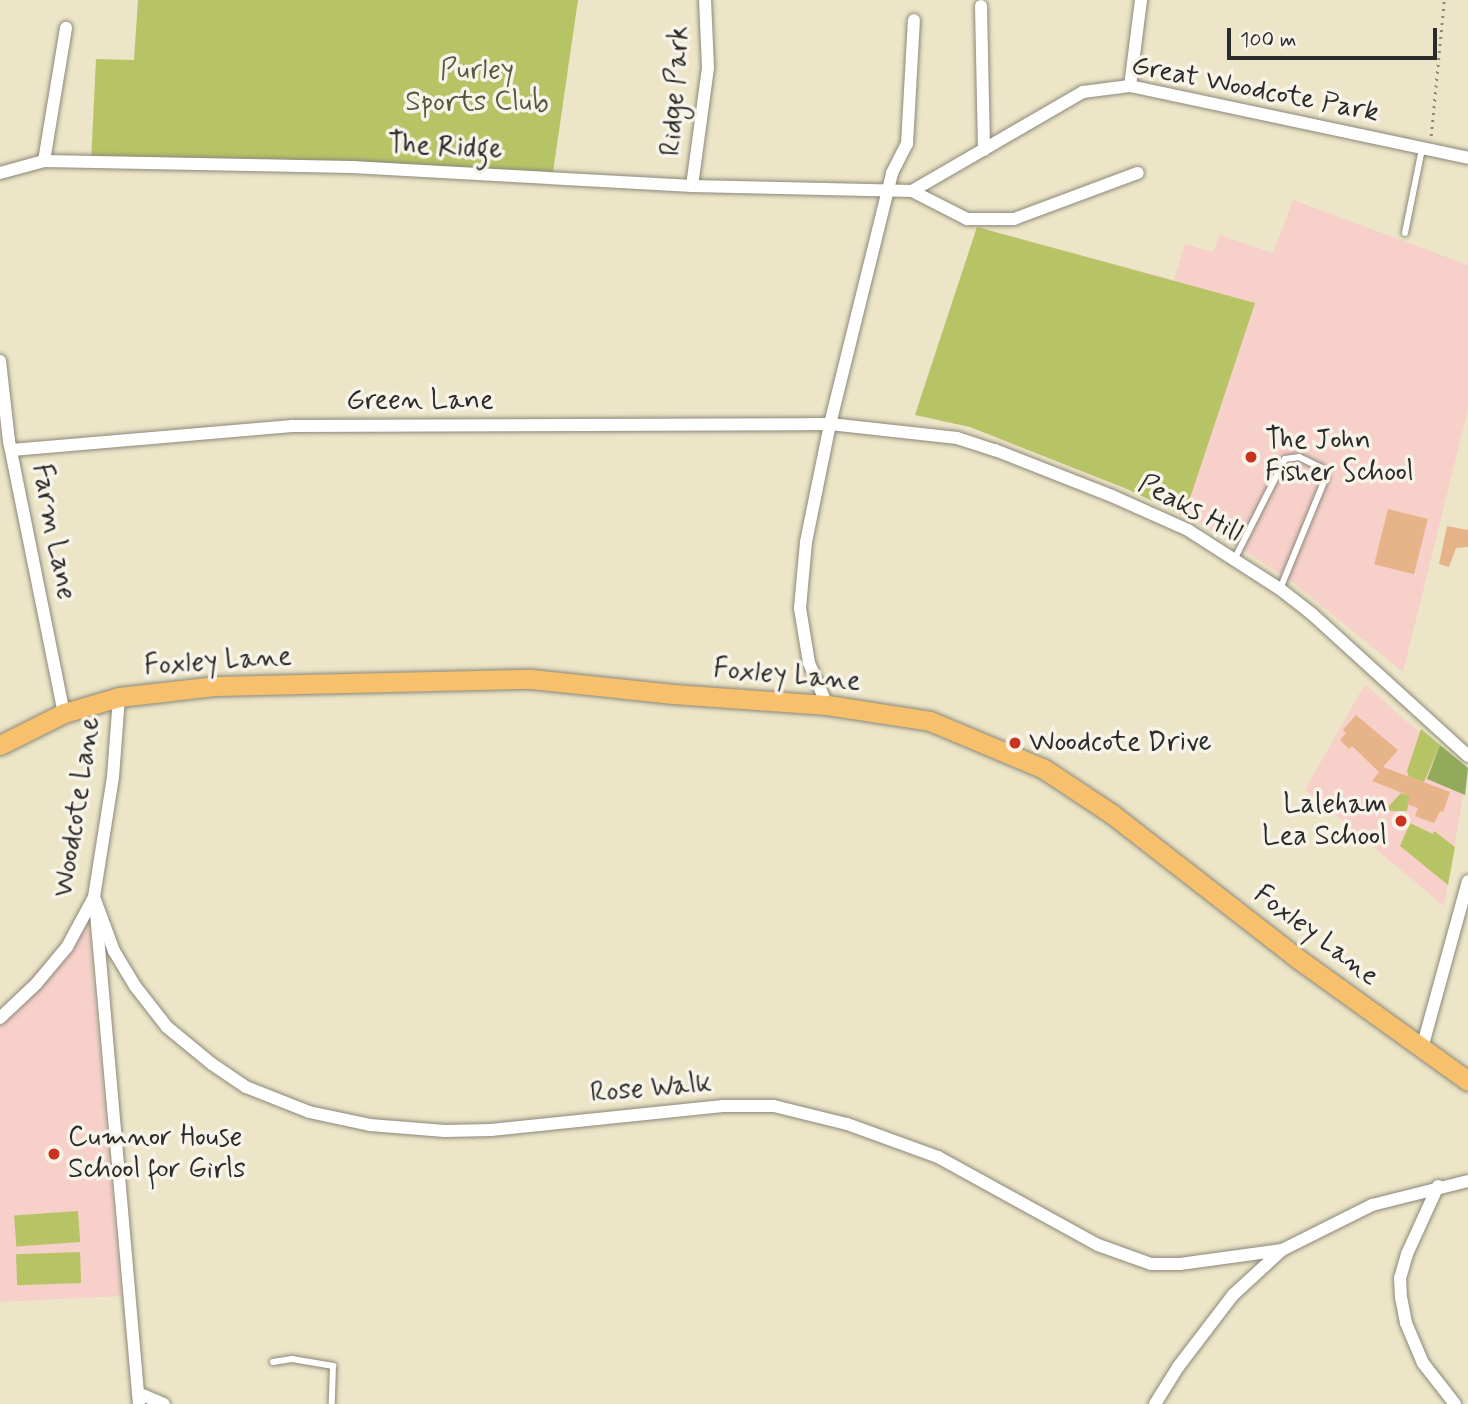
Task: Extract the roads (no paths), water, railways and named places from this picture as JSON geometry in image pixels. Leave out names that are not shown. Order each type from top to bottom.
[{"type":"main road","name":"Foxley Lane","points":[[0,745],[64,713],[119,698],[216,686],[531,679],[673,694],[827,705],[930,721],[1044,769],[1112,814],[1297,958],[1468,1081]]},
{"type":"street","name":"Ridge Park","points":[[692,186],[708,68],[705,0]]},
{"type":"street","points":[[1130,86],[1141,0]]},
{"type":"street","points":[[981,6],[984,150]]},
{"type":"street","points":[[827,705],[809,663],[800,608],[806,542],[830,424],[890,191],[892,173],[907,144],[914,20]]},
{"type":"street","points":[[44,161],[66,28]]},
{"type":"street","name":"Great Woodcote Park","points":[[890,191],[912,191],[1083,92],[1130,86],[1468,158]]},
{"type":"street","name":"The Ridge","points":[[0,173],[44,161],[352,167],[692,186],[890,191]]},
{"type":"street","points":[[912,191],[967,219],[1014,219],[1138,173]]},
{"type":"street","name":"Farm Lane","points":[[0,361],[7,444],[64,713]]},
{"type":"street","name":"Green Lane","points":[[7,444],[292,426],[830,424]]},
{"type":"street","name":"Peaks Hill","points":[[830,424],[925,432],[995,450],[1188,530],[1280,589],[1343,641],[1468,755]]},
{"type":"street","name":"Woodcote Lane","points":[[0,1018],[36,984],[67,947],[94,897],[113,778],[119,698]]},
{"type":"street","points":[[1422,1048],[1468,881]]},
{"type":"street","points":[[94,897],[138,1399],[164,1404]]},
{"type":"street","name":"Rose Walk","points":[[94,897],[114,951],[135,986],[167,1027],[212,1064],[246,1087],[309,1112],[370,1125],[445,1131],[491,1130],[723,1106],[774,1106],[847,1124],[938,1157],[1086,1240],[1141,1261],[1180,1264],[1282,1250]]},
{"type":"street","points":[[1155,1404],[1178,1367],[1233,1295],[1282,1250],[1372,1205],[1438,1186],[1468,1181]]},
{"type":"street","points":[[1438,1186],[1407,1254],[1401,1278],[1401,1297],[1406,1323],[1423,1363],[1455,1404]]},
{"type":"lane","points":[[1405,233],[1425,149]]},
{"type":"lane","points":[[1234,560],[1285,459],[1299,457],[1322,468],[1325,477],[1280,589]]},
{"type":"lane","points":[[273,1362],[292,1360],[332,1366],[332,1404]]},
{"type":"place","name":"The John Fisher School","points":[[1251,457]]},
{"type":"place","name":"Woodcote Drive","points":[[1015,743]]},
{"type":"place","name":"Laleham Lea School","points":[[1401,821]]},
{"type":"place","name":"Cumnor House School for Girls","points":[[54,1154]]},
{"type":"park label","name":"Purley Sports Club","points":[[477,87]]}]
